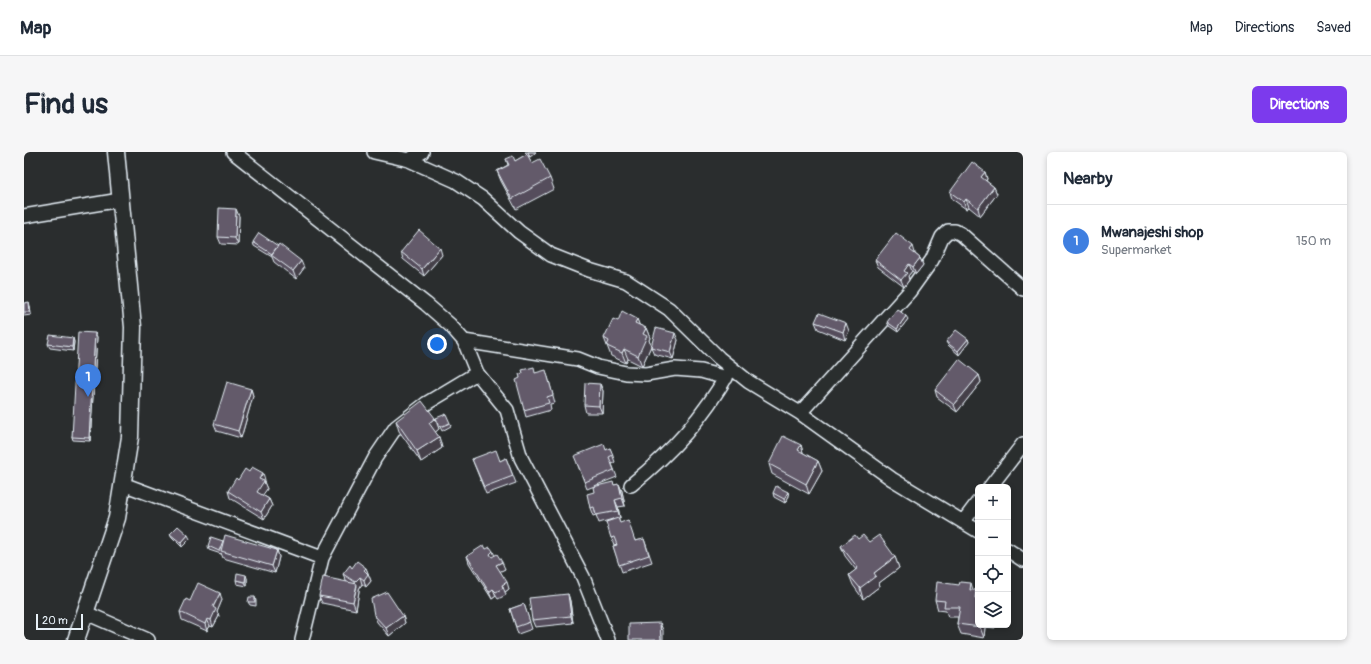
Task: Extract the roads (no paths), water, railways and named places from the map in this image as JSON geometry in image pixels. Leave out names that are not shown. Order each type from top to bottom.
[{"type":"street","points":[[76,640],[118,518],[130,438],[133,327],[116,152]]},
{"type":"street","points":[[232,152],[426,304],[450,324],[464,341],[477,373],[506,410],[521,458],[583,577],[608,640]]},
{"type":"street","points":[[374,152],[409,160],[456,181],[483,199],[519,232],[551,255],[589,270],[626,280],[669,309],[729,373],[800,413],[892,479],[975,529]]},
{"type":"street","points":[[409,160],[422,152]]},
{"type":"street","points":[[24,216],[120,200]]},
{"type":"street","points":[[800,413],[909,292],[932,260],[942,237],[948,231],[955,231],[961,234],[1023,289]]},
{"type":"street","points":[[464,341],[578,360],[598,367],[626,373],[646,374],[675,369],[729,373]]},
{"type":"street","points":[[302,640],[322,558],[375,458],[396,427],[427,404],[477,373]]},
{"type":"street","points":[[630,485],[660,461],[692,428],[713,400],[729,373]]},
{"type":"street","points":[[992,484],[1023,444]]},
{"type":"street","points":[[123,484],[322,558]]},
{"type":"street","points":[[963,522],[975,506]]},
{"type":"street","points":[[1011,552],[1023,560]]},
{"type":"street","points":[[86,613],[148,640]]},
{"type":"place","name":"Mwanajeshi shop","points":[[88,397]]}]
